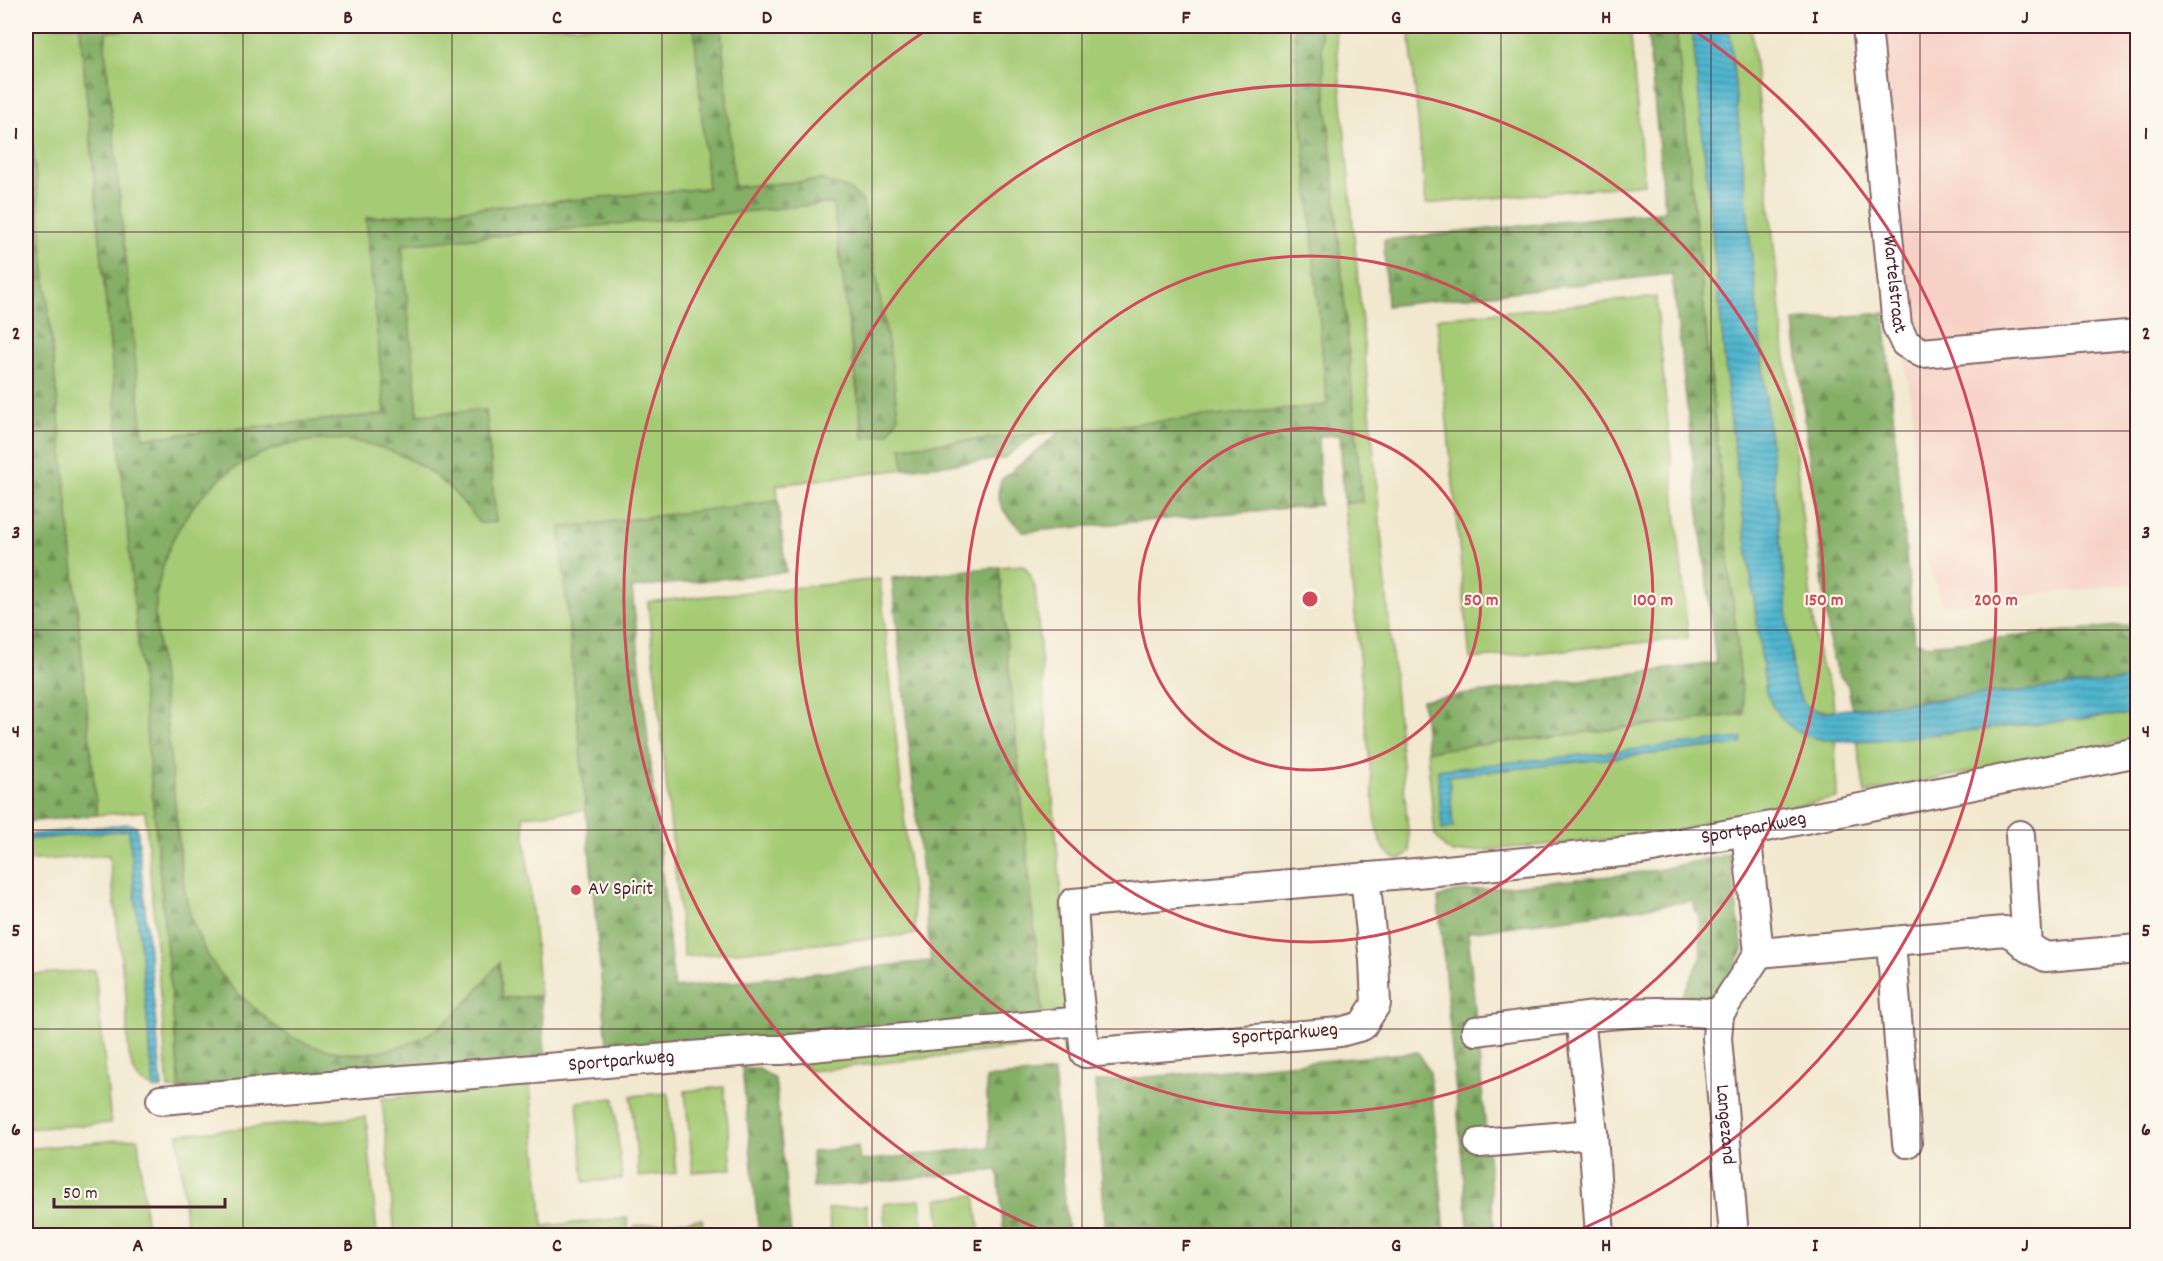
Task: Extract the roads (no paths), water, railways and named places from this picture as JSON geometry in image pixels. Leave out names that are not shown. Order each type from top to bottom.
[{"type":"street","name":"Wartelstraat","points":[[1867,26],[1897,326],[1905,343],[1922,353],[2138,334]]},
{"type":"street","name":"Sportparkweg","points":[[1365,877],[1374,960],[1376,1004],[1362,1026],[1340,1032],[1086,1053],[1081,1021],[1073,903],[1365,877],[1427,872],[1641,850],[2138,752]]},
{"type":"street","points":[[1476,1031],[1580,1018],[1685,1010],[1719,1014],[1760,953],[1746,831]]},
{"type":"street","points":[[2020,835],[2027,947]]},
{"type":"street","points":[[1760,953],[2005,931],[2046,957],[2138,949]]},
{"type":"street","points":[[1891,942],[1907,1143]]},
{"type":"street","name":"Langezand","points":[[1719,1014],[1717,1038],[1734,1236]]},
{"type":"street","points":[[1580,1018],[1593,1134],[1600,1236]]},
{"type":"street","name":"Sportparkweg","points":[[161,1100],[782,1050],[1081,1021]]},
{"type":"street","points":[[1479,1143],[1593,1134]]},
{"type":"water","points":[[1692,26],[1729,26],[1794,682],[1803,702],[1820,712],[2137,679],[2137,713],[1894,739],[1836,741],[1819,739],[1798,732],[1776,712],[1766,692],[1730,414]]},
{"type":"water","points":[[1742,738],[1741,744],[1449,776],[1453,827],[1442,830],[1438,770]]},
{"type":"water","points":[[128,824],[137,826],[162,1088],[154,1089],[129,830],[26,840],[26,835]]},
{"type":"place","name":"AV Spirit","points":[[576,890]]}]
